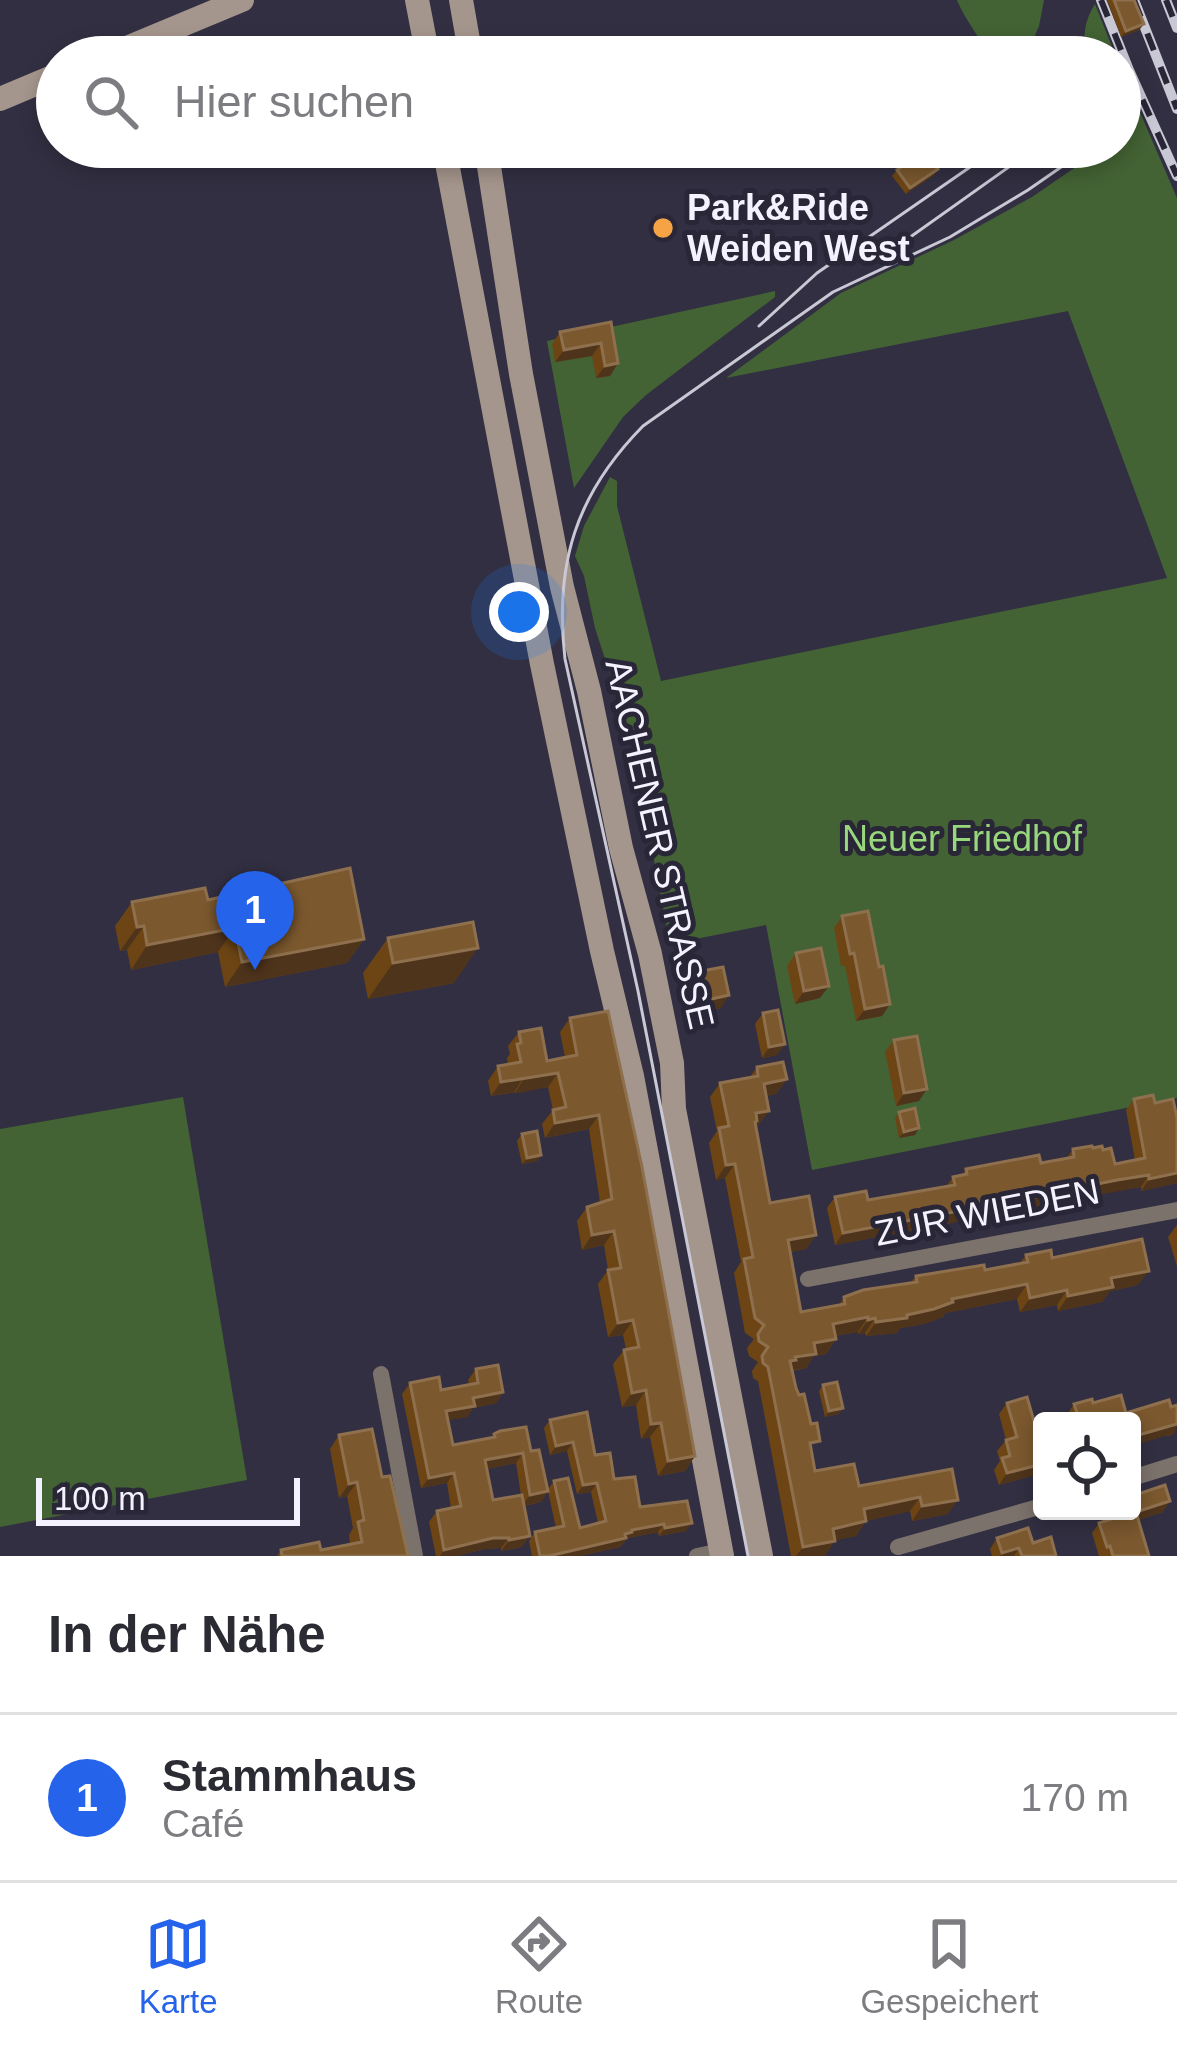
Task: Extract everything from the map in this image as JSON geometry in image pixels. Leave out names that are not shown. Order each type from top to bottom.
[{"type":"main road","points":[[155,36],[242,0]]},
{"type":"main road","points":[[461,0],[467,36]]},
{"type":"main road","points":[[415,2],[423,36]]},
{"type":"main road","points":[[0,99],[36,84]]},
{"type":"main road","name":"AACHENER STRASSE","points":[[448,168],[542,664],[670,1269],[721,1555]]},
{"type":"main road","name":"AACHENER STRASSE","points":[[490,168],[521,374],[559,573],[669,1042],[674,1109],[761,1556]]},
{"type":"main road","points":[[615,1007],[623,992],[638,991],[669,1042]]},
{"type":"main road","points":[[721,1555],[756,1521]]},
{"type":"street","name":"ZUR WIEDEN","points":[[808,1279],[1177,1210]]},
{"type":"street","points":[[381,1374],[415,1556]]},
{"type":"street","points":[[1141,1475],[1177,1464]]},
{"type":"street","points":[[898,1547],[1033,1509]]},
{"type":"green space","points":[[957,0],[1044,0],[1035,36],[977,36]]},
{"type":"green space","points":[[1095,4],[1108,36],[1085,36]]},
{"type":"green space","name":"Neuer Friedhof","points":[[1141,115],[1177,198],[1177,1098],[812,1170],[766,925],[670,944],[631,739],[575,556],[584,526],[610,477],[617,481],[617,506],[661,681],[1167,578],[1068,311],[726,378],[841,293],[1032,197],[1074,168],[1141,168]]},
{"type":"green space","points":[[775,291],[775,297],[623,417],[574,488],[547,341]]},
{"type":"green space","points":[[183,1097],[247,1480],[0,1527],[0,1129]]},
{"type":"building","points":[[1114,0],[1134,0],[1144,24],[1126,31]]},
{"type":"building","points":[[900,168],[938,169],[910,188]]},
{"type":"building","points":[[611,322],[618,363],[605,366],[601,343],[564,350],[560,332]]},
{"type":"building","points":[[350,868],[364,939],[242,962],[235,928],[147,945],[144,926],[137,927],[132,902],[205,888],[208,900]]},
{"type":"building","points":[[868,911],[890,1004],[865,1009],[842,916]]},
{"type":"building","points":[[473,922],[478,948],[393,963],[388,938]]},
{"type":"building","points":[[821,948],[829,986],[804,991],[796,953]]},
{"type":"building","points":[[723,967],[729,995],[703,1001],[697,972]]},
{"type":"building","points":[[778,1010],[785,1044],[769,1047],[763,1013]]},
{"type":"building","points":[[608,1011],[695,1456],[668,1461],[661,1423],[651,1424],[646,1390],[632,1393],[624,1350],[639,1347],[633,1320],[618,1323],[608,1270],[621,1268],[614,1231],[592,1235],[587,1207],[612,1199],[599,1115],[555,1123],[553,1110],[566,1107],[558,1073],[501,1082],[498,1066],[521,1062],[519,1032],[541,1028],[547,1061],[577,1055],[570,1018]]},
{"type":"building","points":[[917,1036],[927,1089],[904,1093],[894,1040]]},
{"type":"building","points":[[783,1062],[787,1079],[764,1084],[769,1111],[756,1113],[755,1122],[770,1203],[809,1196],[816,1235],[788,1240],[801,1312],[845,1304],[844,1297],[863,1290],[917,1282],[916,1276],[984,1265],[985,1270],[1028,1262],[1026,1255],[1051,1250],[1052,1258],[1142,1239],[1149,1271],[1111,1278],[1113,1287],[1068,1296],[1067,1290],[1030,1298],[1027,1284],[952,1299],[907,1318],[876,1322],[868,1317],[833,1324],[836,1339],[814,1343],[816,1354],[790,1361],[811,1424],[817,1423],[820,1441],[810,1443],[815,1471],[854,1464],[859,1486],[952,1469],[958,1500],[922,1506],[920,1497],[864,1509],[866,1521],[833,1529],[835,1541],[803,1547],[768,1367],[763,1363],[768,1347],[759,1341],[764,1325],[755,1318],[744,1259],[753,1257],[735,1164],[726,1165],[719,1128],[729,1126],[720,1083],[758,1076],[757,1067]]},
{"type":"building","points":[[1153,1095],[1155,1103],[1173,1099],[1177,1173],[1047,1194],[991,1211],[990,1205],[843,1233],[835,1197],[866,1191],[868,1200],[955,1185],[953,1177],[967,1174],[966,1169],[1039,1155],[1041,1163],[1074,1157],[1073,1149],[1092,1146],[1111,1148],[1115,1164],[1145,1158],[1134,1099]]},
{"type":"building","points":[[915,1108],[919,1128],[904,1132],[899,1112]]},
{"type":"building","points":[[537,1131],[541,1155],[527,1158],[522,1134]]},
{"type":"building","points":[[498,1365],[503,1392],[473,1398],[475,1406],[446,1411],[453,1445],[526,1427],[531,1451],[539,1450],[548,1491],[530,1495],[523,1453],[485,1460],[493,1500],[522,1495],[530,1536],[493,1538],[444,1550],[437,1511],[461,1506],[454,1473],[429,1478],[410,1383],[439,1377],[441,1390],[478,1383],[476,1369]]},
{"type":"building","points":[[837,1382],[843,1408],[829,1411],[823,1385]]},
{"type":"building","points":[[1121,1395],[1126,1412],[1077,1412],[1074,1404],[1092,1399],[1093,1403]]},
{"type":"building","points":[[1027,1397],[1033,1418],[1033,1466],[1007,1473],[1002,1458],[1010,1456],[1006,1440],[1017,1437],[1007,1403]]},
{"type":"building","points":[[1169,1400],[1171,1407],[1177,1405],[1177,1424],[1141,1434],[1141,1412],[1129,1412]]},
{"type":"building","points":[[587,1412],[595,1455],[610,1453],[614,1479],[635,1477],[640,1507],[687,1501],[692,1523],[632,1530],[626,1538],[540,1556],[535,1532],[564,1526],[554,1481],[568,1478],[580,1528],[606,1521],[597,1483],[583,1485],[573,1442],[556,1446],[550,1420]]},
{"type":"building","points":[[372,1429],[382,1477],[390,1476],[408,1556],[282,1556],[281,1550],[319,1542],[321,1550],[362,1542],[358,1522],[364,1520],[357,1482],[349,1484],[339,1435]]},
{"type":"building","points":[[1165,1485],[1170,1501],[1141,1510],[1141,1493]]},
{"type":"building","points":[[1138,1520],[1149,1556],[1113,1556],[1099,1523]]},
{"type":"building","points":[[1028,1528],[1033,1543],[1051,1537],[1056,1556],[1022,1556],[1019,1548],[1002,1553],[997,1538]]},
{"type":"tram line","points":[[759,326],[817,273],[969,168]]},
{"type":"tram line","points":[[892,250],[1007,168]]},
{"type":"tram line","points":[[748,1556],[638,991],[565,659],[562,625],[567,561],[586,505],[601,478],[643,426],[833,292],[950,237],[1060,168]]},
{"type":"railway","points":[[1101,0],[1115,36]]},
{"type":"railway","points":[[1134,0],[1177,109]]},
{"type":"railway","points":[[1166,0],[1177,28]]},
{"type":"railway","points":[[1141,96],[1177,176]]},
{"type":"place","name":"Park&Ride Weiden West","points":[[663,228]]},
{"type":"place","name":"Stammhaus","points":[[255,970]]}]
